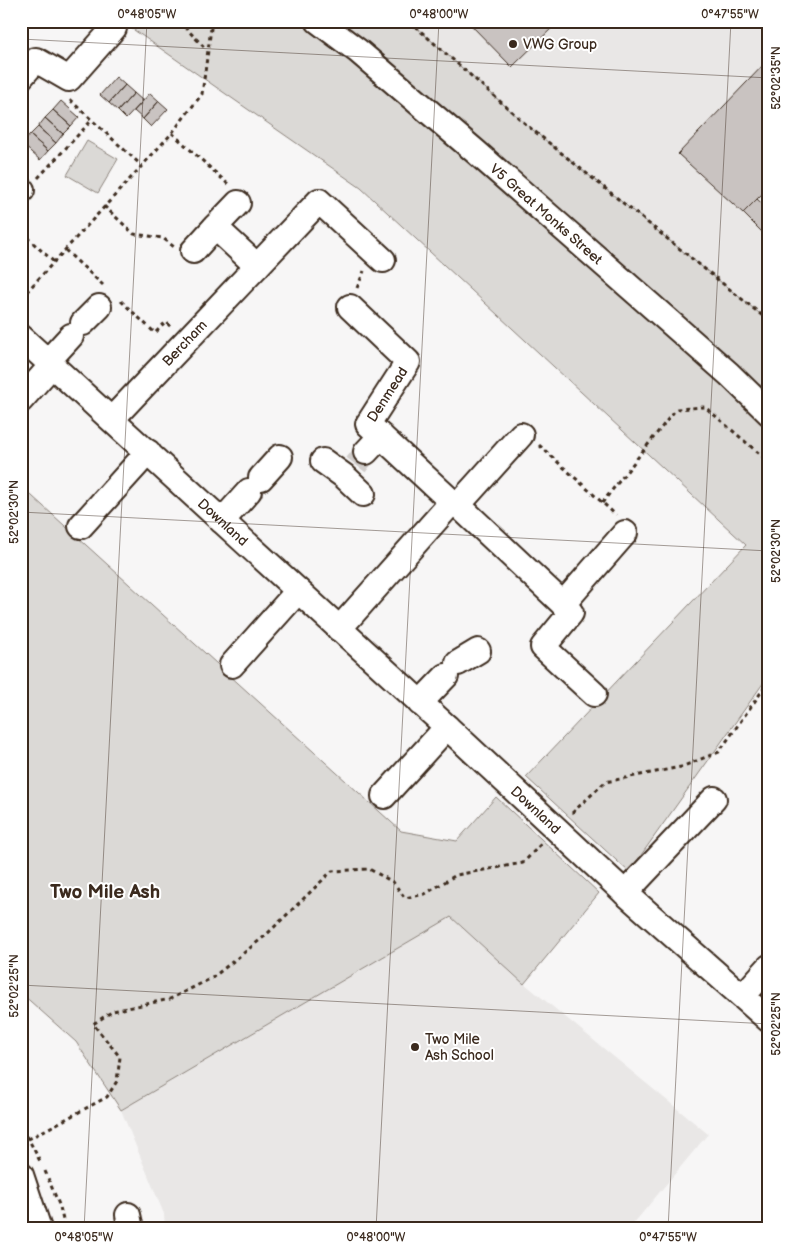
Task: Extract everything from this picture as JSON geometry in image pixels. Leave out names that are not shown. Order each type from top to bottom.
[{"type":"street","name":"V5 Great Monks Street","points":[[318,21],[358,51],[476,152],[729,374],[769,413]]},
{"type":"street","points":[[21,77],[36,60],[69,78],[114,28]]},
{"type":"street","name":"Bercham","points":[[112,419],[319,201],[378,255]]},
{"type":"street","points":[[193,251],[238,202]]},
{"type":"street","points":[[215,226],[257,266]]},
{"type":"street","name":"Denmead","points":[[350,307],[408,362],[368,424],[362,457],[455,504],[563,604]]},
{"type":"street","points":[[21,400],[50,363],[96,311]]},
{"type":"street","name":"Downland","points":[[21,337],[447,727],[625,893],[769,1020]]},
{"type":"street","points":[[729,374],[769,388]]},
{"type":"street","points":[[339,629],[521,436]]},
{"type":"street","points":[[80,526],[148,452]]},
{"type":"street","points":[[222,521],[280,457]]},
{"type":"street","points":[[324,460],[362,457],[363,494]]},
{"type":"street","points":[[594,694],[543,647],[571,613],[563,604],[625,533]]},
{"type":"street","points":[[232,665],[298,592]]},
{"type":"street","points":[[420,703],[452,670],[478,651]]},
{"type":"street","points":[[384,796],[447,727]]},
{"type":"street","points":[[625,893],[714,799]]},
{"type":"street","points":[[743,996],[769,967]]},
{"type":"street","points":[[21,1175],[39,1229]]},
{"type":"path","points":[[179,21],[207,49]]},
{"type":"path","points":[[21,298],[172,133],[202,94],[212,21]]},
{"type":"path","points":[[409,21],[528,126],[769,321]]},
{"type":"path","points":[[69,78],[66,96],[142,166]]},
{"type":"path","points":[[22,190],[31,187],[92,120]]},
{"type":"path","points":[[172,133],[235,189],[238,202]]},
{"type":"path","points":[[104,206],[134,234],[163,238],[178,250],[193,251]]},
{"type":"path","points":[[21,232],[54,262]]},
{"type":"path","points":[[65,250],[96,311],[155,333],[166,322],[186,342]]},
{"type":"path","points":[[350,307],[378,255]]},
{"type":"path","points":[[602,503],[676,409],[705,407],[769,462]]},
{"type":"path","points":[[521,436],[533,440],[618,517],[625,533]]},
{"type":"path","points":[[21,1143],[106,1097],[117,1082],[120,1057],[94,1024],[113,1011],[170,999],[212,978],[265,936],[332,871],[369,869],[393,882],[405,898],[425,894],[456,875],[524,863],[605,782],[682,767],[719,752],[769,681]]},
{"type":"shaded area","points":[[121,21],[295,21],[355,49],[318,21],[409,21],[528,126],[769,321],[769,388],[731,375],[769,413],[769,675],[629,872],[526,777],[746,545],[361,188]]},
{"type":"shaded area","points":[[409,21],[769,21],[769,321],[528,126]]},
{"type":"shaded area","points":[[87,141],[118,159],[98,193],[67,175]]},
{"type":"shaded area","points":[[21,486],[401,831],[457,841],[496,797],[599,893],[524,984],[451,917],[121,1110],[76,1042],[21,993]]},
{"type":"shaded area","name":"Two Mile Ash School","points":[[451,917],[525,984],[708,1134],[629,1229],[165,1229],[164,1214],[121,1110]]},
{"type":"building","name":"VWG Group","points":[[467,21],[559,21],[512,67]]},
{"type":"building","name":"VWG Group","points":[[566,21],[582,21],[574,30]]},
{"type":"building","points":[[769,59],[769,187],[743,213],[678,154]]},
{"type":"building","points":[[116,77],[125,85],[109,103],[100,95]]},
{"type":"building","points":[[125,85],[134,93],[118,111],[109,103]]},
{"type":"building","points":[[134,93],[143,101],[126,119],[118,111]]},
{"type":"building","points":[[150,93],[159,101],[143,119],[134,111]]},
{"type":"building","points":[[61,101],[79,117],[71,126],[53,110]]},
{"type":"building","points":[[159,101],[168,109],[151,127],[143,119]]},
{"type":"building","points":[[53,110],[71,126],[63,134],[45,118]]},
{"type":"building","points":[[45,118],[63,134],[56,143],[38,127]]},
{"type":"building","points":[[38,127],[56,143],[48,151],[30,135]]},
{"type":"building","points":[[30,135],[48,151],[40,160],[22,144]]},
{"type":"building","points":[[757,199],[769,210],[769,239],[743,213]]},
{"type":"tunnel","points":[[356,465],[366,452]]},
{"type":"place","name":"VWG Group","points":[[513,44]]},
{"type":"place","name":"Two Mile Ash School","points":[[415,1047]]},
{"type":"district","name":"Two Mile Ash","points":[[105,892]]}]
